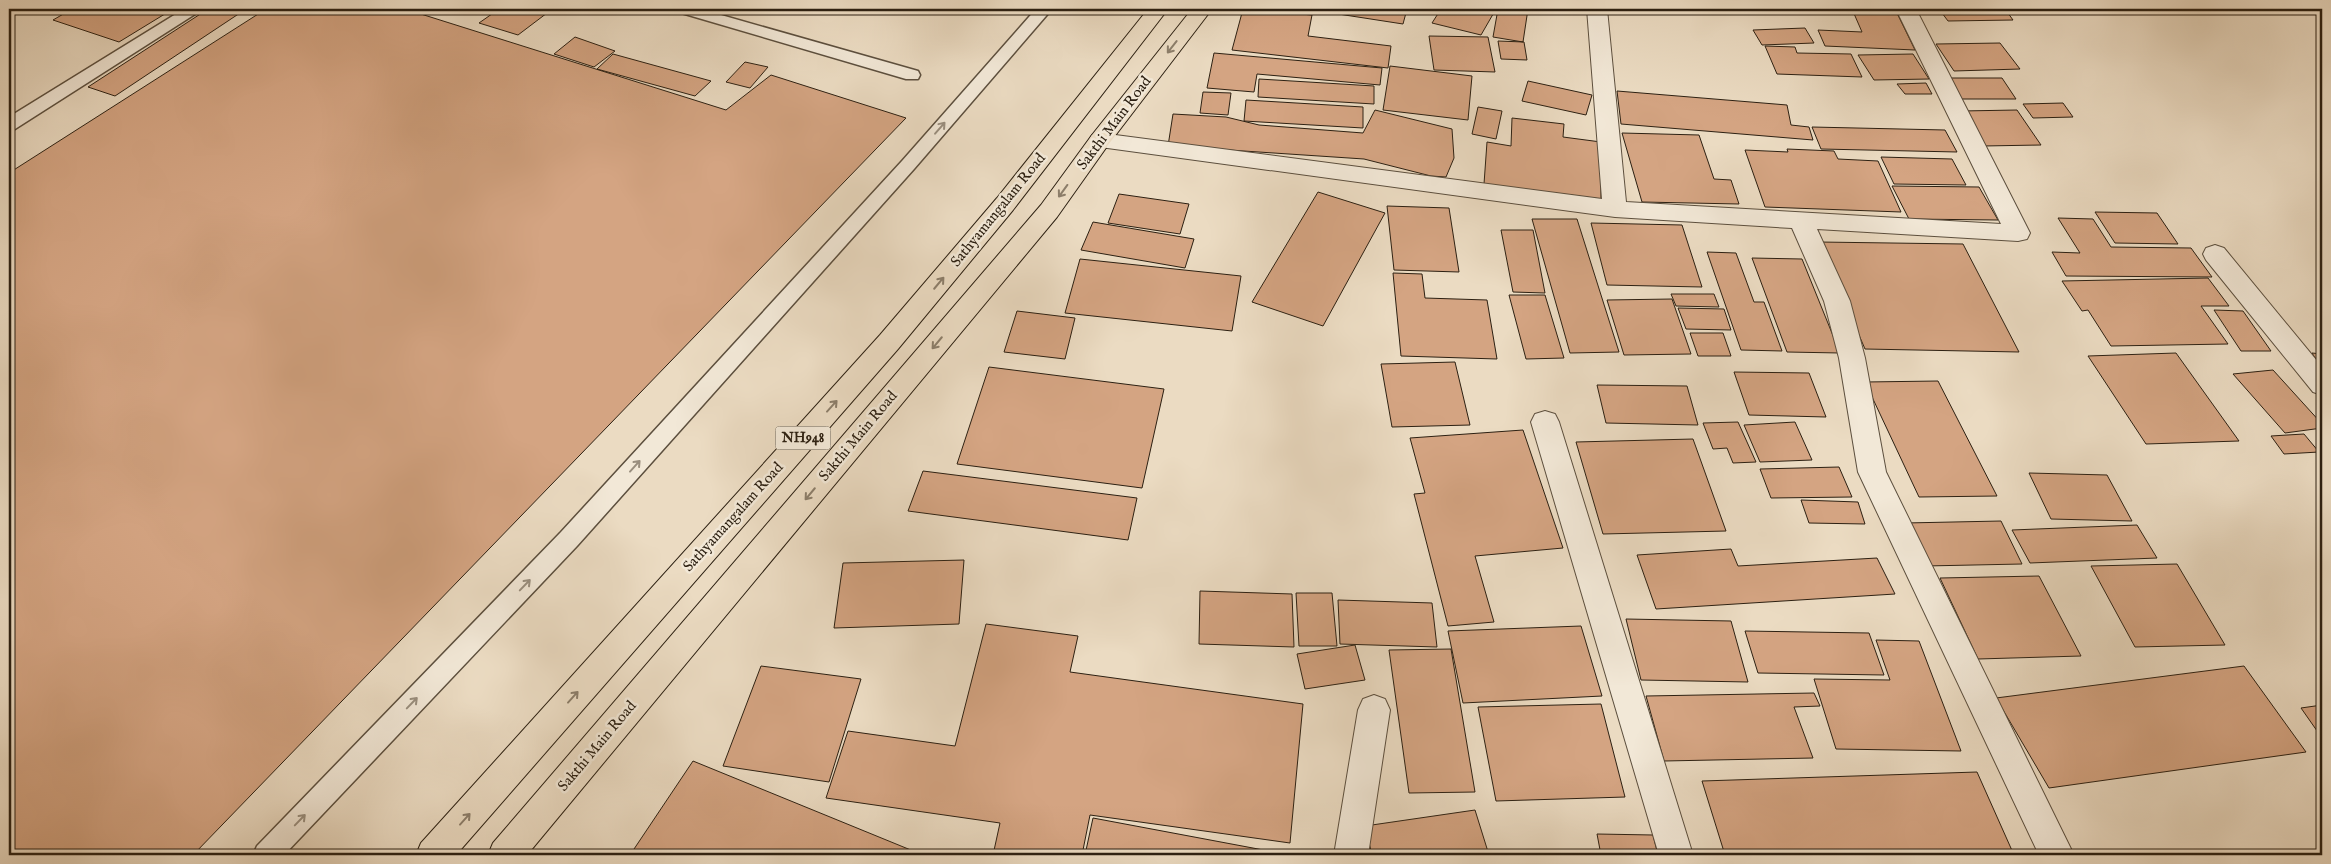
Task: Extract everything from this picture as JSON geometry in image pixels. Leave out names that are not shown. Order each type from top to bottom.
[{"type":"highway","name":"Sathyamangalam Road","points":[[433,855],[889,342],[1005,204],[1068,121],[1158,9]]},
{"type":"highway","name":"Sakthi Main Road","points":[[504,855],[1049,211],[1100,140],[1202,9]]},
{"type":"street","points":[[1597,9],[1615,209]]},
{"type":"street","points":[[1100,140],[1615,209],[2018,233],[1906,9]]},
{"type":"street","points":[[1800,219],[1837,301],[1852,358],[1872,472],[2058,855]]},
{"type":"street","points":[[2215,254],[2322,385]]},
{"type":"street","points":[[1546,422],[1676,855]]},
{"type":"street","points":[[1351,855],[1374,710]]},
{"type":"lane","points":[[9,125],[195,9]]},
{"type":"lane","points":[[684,9],[912,76]]},
{"type":"lane","points":[[266,855],[569,539],[908,165],[1044,9]]},
{"type":"building","points":[[72,9],[173,9],[119,42],[53,20]]},
{"type":"building","points":[[208,9],[246,9],[115,96],[88,87]]},
{"type":"building","points":[[266,9],[405,9],[726,110],[771,75],[906,118],[193,855],[9,855],[9,173]]},
{"type":"building","points":[[499,9],[551,10],[518,35],[479,23]]},
{"type":"building","points":[[1243,9],[1312,15],[1308,36],[1391,46],[1388,68],[1232,50]]},
{"type":"building","points":[[1306,9],[1407,9],[1403,24]]},
{"type":"building","points":[[1441,9],[1496,9],[1481,35],[1432,23]]},
{"type":"building","points":[[1498,9],[1528,9],[1523,42],[1493,37]]},
{"type":"building","points":[[1852,9],[1895,9],[1915,50],[1825,46],[1818,30],[1862,32]]},
{"type":"building","points":[[1939,9],[2005,9],[2013,20],[1948,21]]},
{"type":"building","points":[[1805,28],[1814,43],[1762,45],[1753,30]]},
{"type":"building","points":[[1429,36],[1488,37],[1495,72],[1434,70]]},
{"type":"building","points":[[575,37],[615,51],[594,67],[554,54]]},
{"type":"building","points":[[1498,41],[1524,42],[1527,60],[1501,59]]},
{"type":"building","points":[[2000,43],[2020,69],[1954,71],[1936,44]]},
{"type":"building","points":[[1765,46],[1795,47],[1797,53],[1851,54],[1862,77],[1777,74]]},
{"type":"building","points":[[1214,53],[1382,68],[1380,85],[1257,74],[1254,92],[1207,88]]},
{"type":"building","points":[[613,54],[711,81],[695,96],[597,69]]},
{"type":"building","points":[[1913,54],[1929,79],[1874,80],[1858,55]]},
{"type":"building","points":[[745,62],[768,67],[750,88],[726,82]]},
{"type":"building","points":[[1390,66],[1472,76],[1468,120],[1383,110]]},
{"type":"building","points":[[1946,78],[2002,78],[2016,99],[1959,99]]},
{"type":"building","points":[[1259,79],[1374,86],[1374,104],[1258,97]]},
{"type":"building","points":[[1528,81],[1592,95],[1586,115],[1522,101]]},
{"type":"building","points":[[1926,83],[1932,94],[1905,94],[1897,84]]},
{"type":"building","points":[[1617,91],[1787,105],[1791,125],[1809,127],[1813,140],[1621,124]]},
{"type":"building","points":[[1203,92],[1231,93],[1228,115],[1200,113]]},
{"type":"building","points":[[1246,100],[1363,107],[1363,128],[1244,121]]},
{"type":"building","points":[[2063,103],[2073,117],[2033,118],[2023,104]]},
{"type":"building","points":[[1478,107],[1502,111],[1496,139],[1472,134]]},
{"type":"building","points":[[1375,110],[1452,129],[1454,158],[1446,177],[1431,176],[1364,159],[1168,146],[1173,114],[1226,117],[1259,125],[1363,133]]},
{"type":"building","points":[[2017,110],[2041,145],[1983,146],[1961,111]]},
{"type":"building","points":[[1512,118],[1564,124],[1563,137],[1601,142],[1601,199],[1484,184],[1487,142],[1511,146]]},
{"type":"building","points":[[1812,127],[1945,130],[1957,152],[1821,149]]},
{"type":"building","points":[[1622,133],[1699,135],[1714,179],[1731,180],[1739,204],[1642,202]]},
{"type":"building","points":[[1787,149],[1834,151],[1838,159],[1878,161],[1901,212],[1765,207],[1745,150],[1788,152]]},
{"type":"building","points":[[1881,157],[1952,159],[1966,185],[1894,184]]},
{"type":"building","points":[[1892,186],[1979,187],[1998,220],[1909,219]]},
{"type":"building","points":[[1318,192],[1385,213],[1323,326],[1252,302]]},
{"type":"building","points":[[1119,194],[1189,204],[1180,234],[1108,223]]},
{"type":"building","points":[[1387,206],[1449,208],[1459,272],[1394,270]]},
{"type":"building","points":[[2095,212],[2157,213],[2178,244],[2115,243]]},
{"type":"building","points":[[2058,218],[2093,219],[2111,247],[2191,248],[2212,277],[2066,276],[2052,252],[2080,253]]},
{"type":"building","points":[[1532,219],[1577,219],[1619,352],[1570,353]]},
{"type":"building","points":[[1093,222],[1194,239],[1185,268],[1081,250]]},
{"type":"building","points":[[1591,223],[1682,225],[1702,287],[1607,285]]},
{"type":"building","points":[[1501,230],[1533,230],[1545,293],[1513,292]]},
{"type":"building","points":[[1819,242],[1963,244],[2019,352],[1865,349]]},
{"type":"building","points":[[1707,252],[1736,253],[1754,302],[1764,302],[1782,351],[1741,350]]},
{"type":"building","points":[[1752,258],[1802,259],[1840,353],[1787,352]]},
{"type":"building","points":[[1080,259],[1241,276],[1232,331],[1065,313]]},
{"type":"building","points":[[1393,273],[1422,274],[1425,298],[1487,300],[1497,359],[1401,356]]},
{"type":"building","points":[[2208,278],[2229,306],[2201,306],[2228,344],[2111,346],[2088,310],[2082,311],[2062,281]]},
{"type":"building","points":[[1671,294],[1714,294],[1719,307],[1676,306]]},
{"type":"building","points":[[1509,295],[1545,295],[1564,358],[1526,359]]},
{"type":"building","points":[[1672,299],[1691,354],[1624,355],[1607,300]]},
{"type":"building","points":[[1678,308],[1724,309],[1731,330],[1686,329]]},
{"type":"building","points":[[2214,310],[2243,311],[2271,351],[2241,351]]},
{"type":"building","points":[[1017,311],[1075,318],[1065,359],[1004,352]]},
{"type":"building","points":[[1690,333],[1723,333],[1731,356],[1698,356]]},
{"type":"building","points":[[2176,353],[2239,441],[2146,444],[2088,356]]},
{"type":"building","points":[[2312,353],[2322,354],[2322,369]]},
{"type":"building","points":[[1455,362],[1470,425],[1392,427],[1381,364]]},
{"type":"building","points":[[989,367],[1164,389],[1142,488],[957,464]]},
{"type":"building","points":[[2273,370],[2322,424],[2322,428],[2285,433],[2233,374]]},
{"type":"building","points":[[1734,372],[1809,373],[1826,417],[1749,415]]},
{"type":"building","points":[[1938,381],[1997,496],[1919,497],[1865,382]]},
{"type":"building","points":[[1597,385],[1687,386],[1698,425],[1606,423]]},
{"type":"building","points":[[1738,422],[1756,462],[1733,463],[1727,448],[1713,449],[1703,423]]},
{"type":"building","points":[[1795,422],[1812,460],[1760,462],[1744,425]]},
{"type":"building","points":[[1523,430],[1563,548],[1475,556],[1494,622],[1448,626],[1414,494],[1425,493],[1410,438]]},
{"type":"building","points":[[2304,434],[2319,452],[2284,454],[2271,436]]},
{"type":"building","points":[[1693,439],[1726,531],[1603,534],[1576,442]]},
{"type":"building","points":[[1839,467],[1852,497],[1771,498],[1760,469]]},
{"type":"building","points":[[923,471],[1137,498],[1128,540],[908,511]]},
{"type":"building","points":[[2029,473],[2107,475],[2132,521],[2051,519]]},
{"type":"building","points":[[1801,500],[1858,502],[1865,524],[1809,523]]},
{"type":"building","points":[[2001,521],[2022,564],[1925,566],[1905,523]]},
{"type":"building","points":[[2137,525],[2157,558],[2030,563],[2012,530]]},
{"type":"building","points":[[1731,549],[1738,566],[1877,558],[1895,594],[1656,609],[1637,555]]},
{"type":"building","points":[[964,560],[959,624],[834,628],[843,563]]},
{"type":"building","points":[[2177,564],[2225,645],[2135,647],[2091,566]]},
{"type":"building","points":[[2039,576],[2081,656],[1978,659],[1940,578]]},
{"type":"building","points":[[1200,591],[1292,594],[1294,647],[1199,644]]},
{"type":"building","points":[[1296,593],[1332,593],[1337,646],[1299,646]]},
{"type":"building","points":[[1338,600],[1432,603],[1437,647],[1340,644]]},
{"type":"building","points":[[1626,619],[1731,621],[1748,682],[1641,680]]},
{"type":"building","points":[[986,624],[1078,636],[1070,672],[1303,704],[1290,843],[1090,815],[1082,855],[993,855],[1000,823],[826,798],[848,731],[955,746]]},
{"type":"building","points":[[1581,626],[1602,696],[1463,703],[1448,631]]},
{"type":"building","points":[[1745,631],[1869,633],[1884,675],[1758,673]]},
{"type":"building","points":[[1876,640],[1919,641],[1961,751],[1836,749],[1814,679],[1890,680]]},
{"type":"building","points":[[1355,645],[1365,680],[1305,689],[1297,654]]},
{"type":"building","points":[[1451,649],[1475,792],[1409,793],[1389,650]]},
{"type":"building","points":[[761,666],[861,679],[829,782],[723,766]]},
{"type":"building","points":[[2244,666],[2306,752],[2049,788],[1996,698]]},
{"type":"building","points":[[1814,693],[1820,706],[1794,707],[1813,758],[1664,761],[1646,696]]},
{"type":"building","points":[[1601,704],[1625,797],[1496,801],[1478,707]]},
{"type":"building","points":[[2322,705],[2322,738],[2301,708]]},
{"type":"building","points":[[693,761],[923,855],[630,855]]},
{"type":"building","points":[[1977,772],[2014,855],[1725,855],[1702,781]]},
{"type":"building","points":[[1475,810],[1489,855],[1372,855],[1365,826]]},
{"type":"building","points":[[1093,818],[1290,855],[1085,855]]},
{"type":"building","points":[[1597,834],[1653,835],[1658,855],[1601,855]]}]
